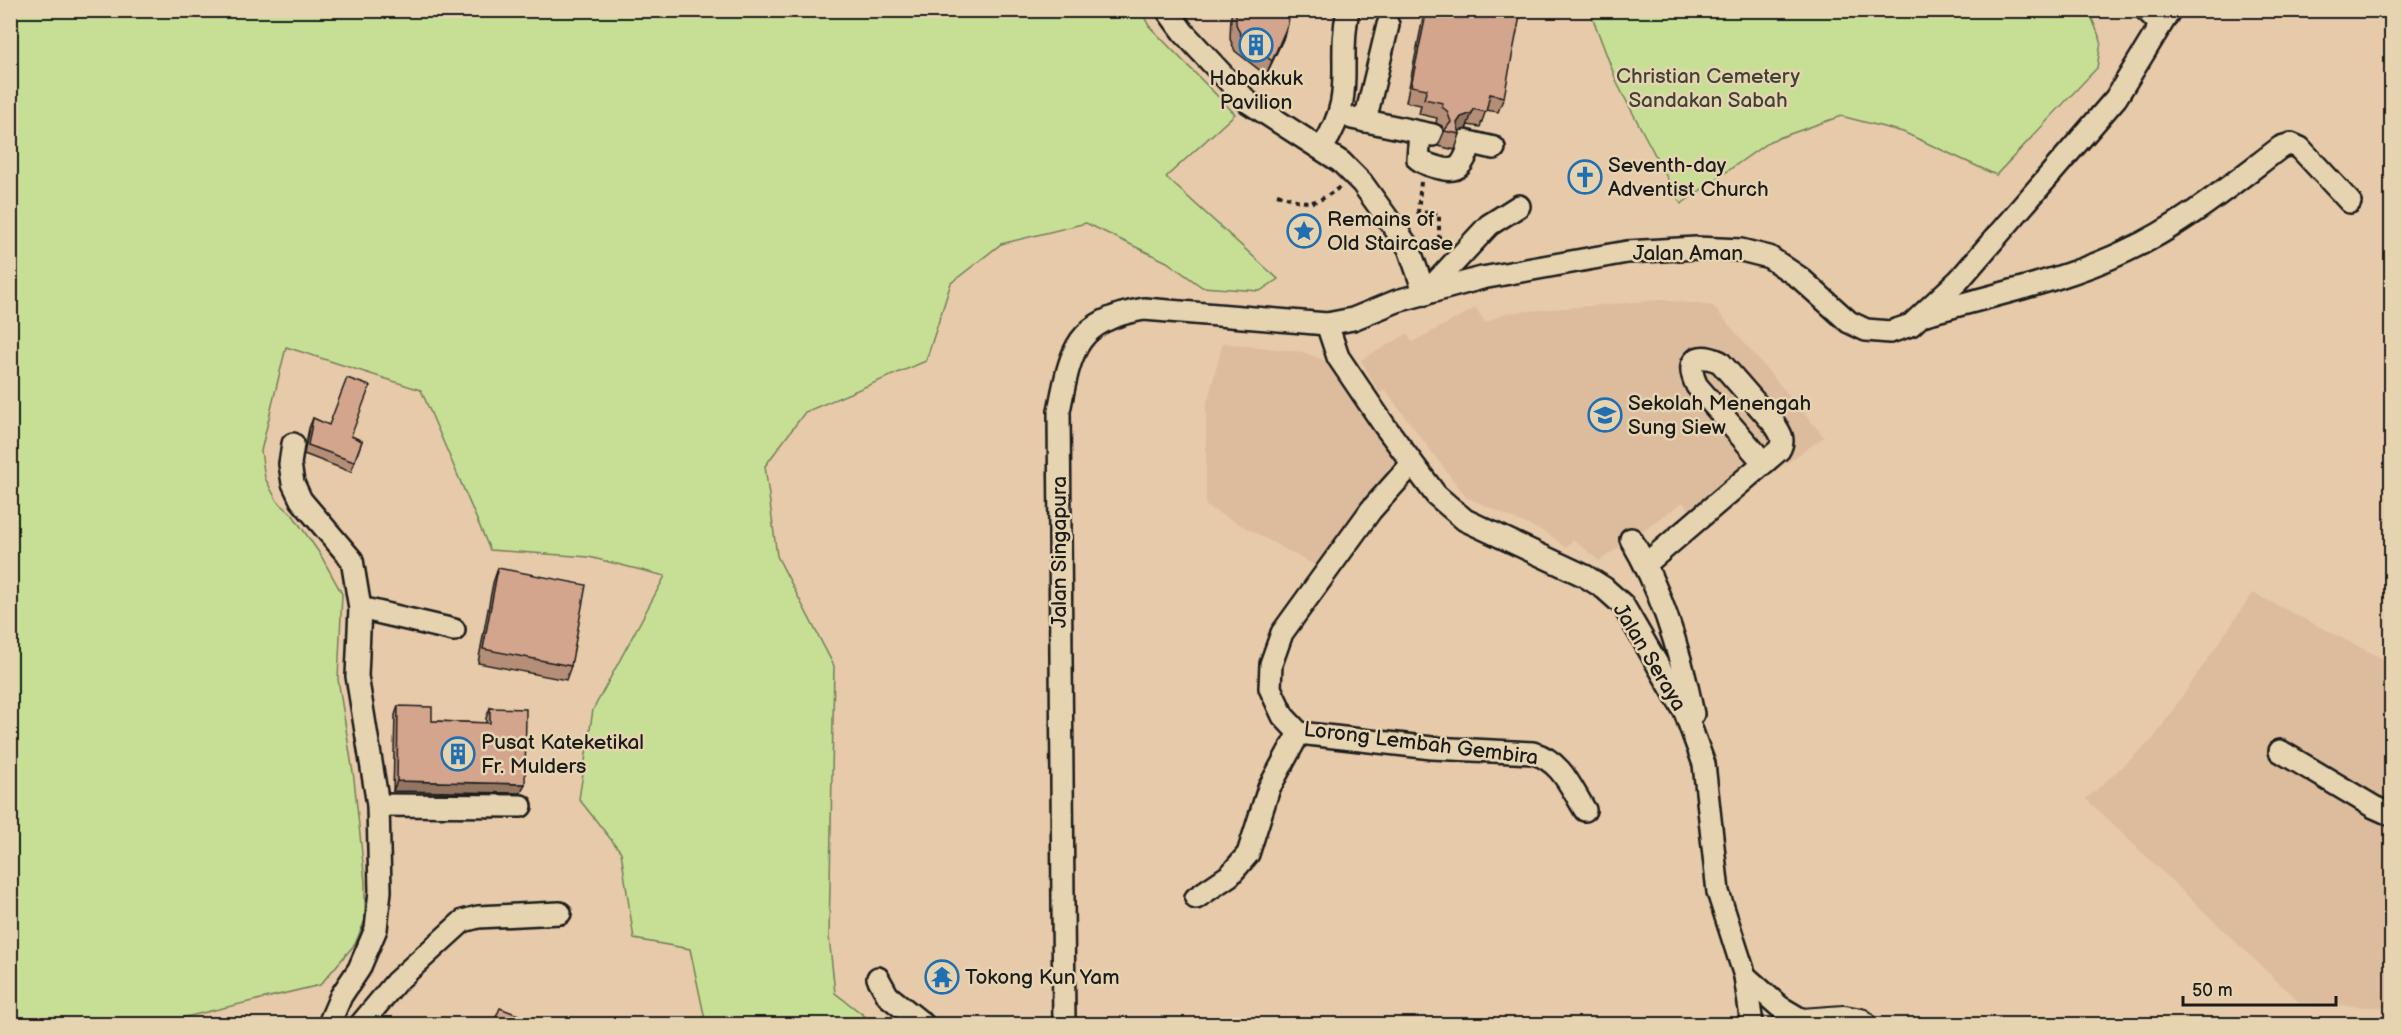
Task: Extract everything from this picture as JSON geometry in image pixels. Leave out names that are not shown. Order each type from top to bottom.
[{"type":"highway","points":[[1804,1024],[1844,1021],[1860,1024]]},
{"type":"street","points":[[1167,10],[1183,32],[1248,102],[1322,148],[1355,176],[1409,248],[1425,294],[1481,232],[1518,206]]},
{"type":"street","points":[[1322,148],[1336,126],[1345,93],[1345,31],[1348,10]]},
{"type":"street","name":"Jalan Aman","points":[[1327,324],[1353,319],[1390,304],[1482,278],[1627,252],[1696,248],[1741,250],[1769,257],[1800,278],[1849,322],[1866,330],[1890,332],[1911,325],[1959,280],[2116,98],[2159,15]]},
{"type":"street","points":[[1365,121],[1388,25]]},
{"type":"street","points":[[1340,116],[1427,134],[1417,152],[1418,159],[1423,163],[1454,170],[1463,163],[1467,142],[1494,148]]},
{"type":"street","points":[[1923,315],[2065,275],[2127,251],[2206,205],[2281,147],[2291,144],[2300,148],[2350,202]]},
{"type":"street","name":"Jalan Singapura","points":[[1064,1024],[1059,411],[1070,358],[1083,338],[1101,322],[1123,313],[1144,309],[1327,324]]},
{"type":"street","name":"Jalan Seraya","points":[[1327,324],[1338,357],[1412,464],[1436,495],[1457,515],[1585,576],[1623,605],[1685,712],[1700,747],[1708,789],[1718,892],[1745,976],[1752,1024]]},
{"type":"street","points":[[1646,564],[1764,463],[1779,450],[1783,443],[1782,434],[1720,362],[1709,357],[1700,358],[1692,364],[1690,372],[1697,386],[1764,463]]},
{"type":"street","points":[[293,444],[290,464],[293,483],[301,500],[352,560],[360,608],[357,676],[378,805],[380,891],[376,929],[359,969],[340,996],[329,1024]]},
{"type":"street","name":"Lorong Lembah Gembira","points":[[1412,464],[1371,510],[1282,633],[1271,664],[1270,688],[1283,716],[1299,733],[1432,748],[1539,755],[1557,765],[1585,810]]},
{"type":"street","points":[[1631,539],[1646,564],[1685,676],[1700,747]]},
{"type":"street","points":[[360,608],[454,630]]},
{"type":"street","points":[[1196,898],[1230,875],[1248,854],[1269,788],[1299,733]]},
{"type":"street","points":[[2280,751],[2391,815]]},
{"type":"street","points":[[378,805],[521,806]]},
{"type":"street","points":[[360,1024],[396,982],[463,921],[478,917],[560,913]]},
{"type":"street","points":[[1745,976],[1780,1007],[1804,1024]]},
{"type":"street","points":[[878,978],[888,996],[923,1024]]},
{"type":"path","points":[[1423,163],[1418,212],[1439,213],[1438,240]]},
{"type":"path","points":[[1277,194],[1309,203],[1320,201],[1355,176]]},
{"type":"shaded area","name":"Sekolah Menengah Sung Siew","points":[[1662,300],[1713,306],[1824,437],[1700,523],[1683,502],[1599,561],[1573,539],[1566,548],[1549,534],[1466,497],[1385,390],[1379,393],[1361,360],[1407,334],[1412,342],[1476,308],[1485,323],[1506,313]]},
{"type":"shaded area","points":[[1223,343],[1303,352],[1329,362],[1394,450],[1394,464],[1318,567],[1206,506],[1206,407]]},
{"type":"shaded area","points":[[2253,593],[2391,663],[2391,1008],[2300,1003],[2086,799],[2153,739]]},
{"type":"green space","points":[[10,11],[1141,11],[1149,26],[1235,114],[1166,177],[1278,279],[1260,291],[1202,287],[1167,262],[1086,223],[1001,244],[951,283],[926,361],[805,412],[765,466],[777,556],[834,666],[829,937],[835,993],[875,1024],[706,1024],[690,949],[634,939],[621,852],[579,799],[593,710],[665,576],[589,557],[490,550],[421,390],[286,347],[261,451],[265,478],[277,501],[292,514],[320,554],[342,594],[338,679],[354,779],[365,882],[365,920],[355,944],[320,985],[156,1024],[11,1024]]},
{"type":"green space","name":"Christian Cemetery Sandakan Sabah","points":[[1590,11],[2089,11],[2101,41],[2097,68],[1996,175],[1903,132],[1841,116],[1770,141],[1681,204],[1618,85]]},
{"type":"building","name":"Habakkuk Pavilion","points":[[1236,10],[1290,10],[1288,24],[1272,61],[1241,36],[1236,24]]},
{"type":"building","points":[[1427,10],[1508,10],[1507,13],[1520,16],[1504,97],[1490,94],[1486,112],[1473,109],[1472,113],[1461,117],[1457,123],[1460,134],[1444,131],[1451,122],[1447,111],[1442,107],[1443,103],[1424,99],[1427,89],[1411,86]]},
{"type":"building","points":[[347,378],[370,386],[351,436],[362,441],[354,462],[308,445],[313,418],[329,425]]},
{"type":"building","points":[[498,568],[586,585],[571,666],[483,649]]},
{"type":"building","name":"Pusat Kateketikal Fr. Mulders","points":[[398,706],[432,707],[432,721],[490,723],[490,708],[526,709],[525,784],[397,781]]},
{"type":"building","points":[[500,1008],[541,1024],[493,1024]]},
{"type":"place","name":"Habakkuk Pavilion","points":[[1256,45]]},
{"type":"place","name":"Seventh-day Adventist Church","points":[[1585,177]]},
{"type":"place","name":"Remains of Old Staircase","points":[[1304,231]]},
{"type":"place","name":"Sekolah Menengah Sung Siew","points":[[1605,415]]},
{"type":"place","name":"Pusat Kateketikal Fr. Mulders","points":[[458,754]]},
{"type":"place","name":"Tokong Kun Yam","points":[[942,977]]}]
